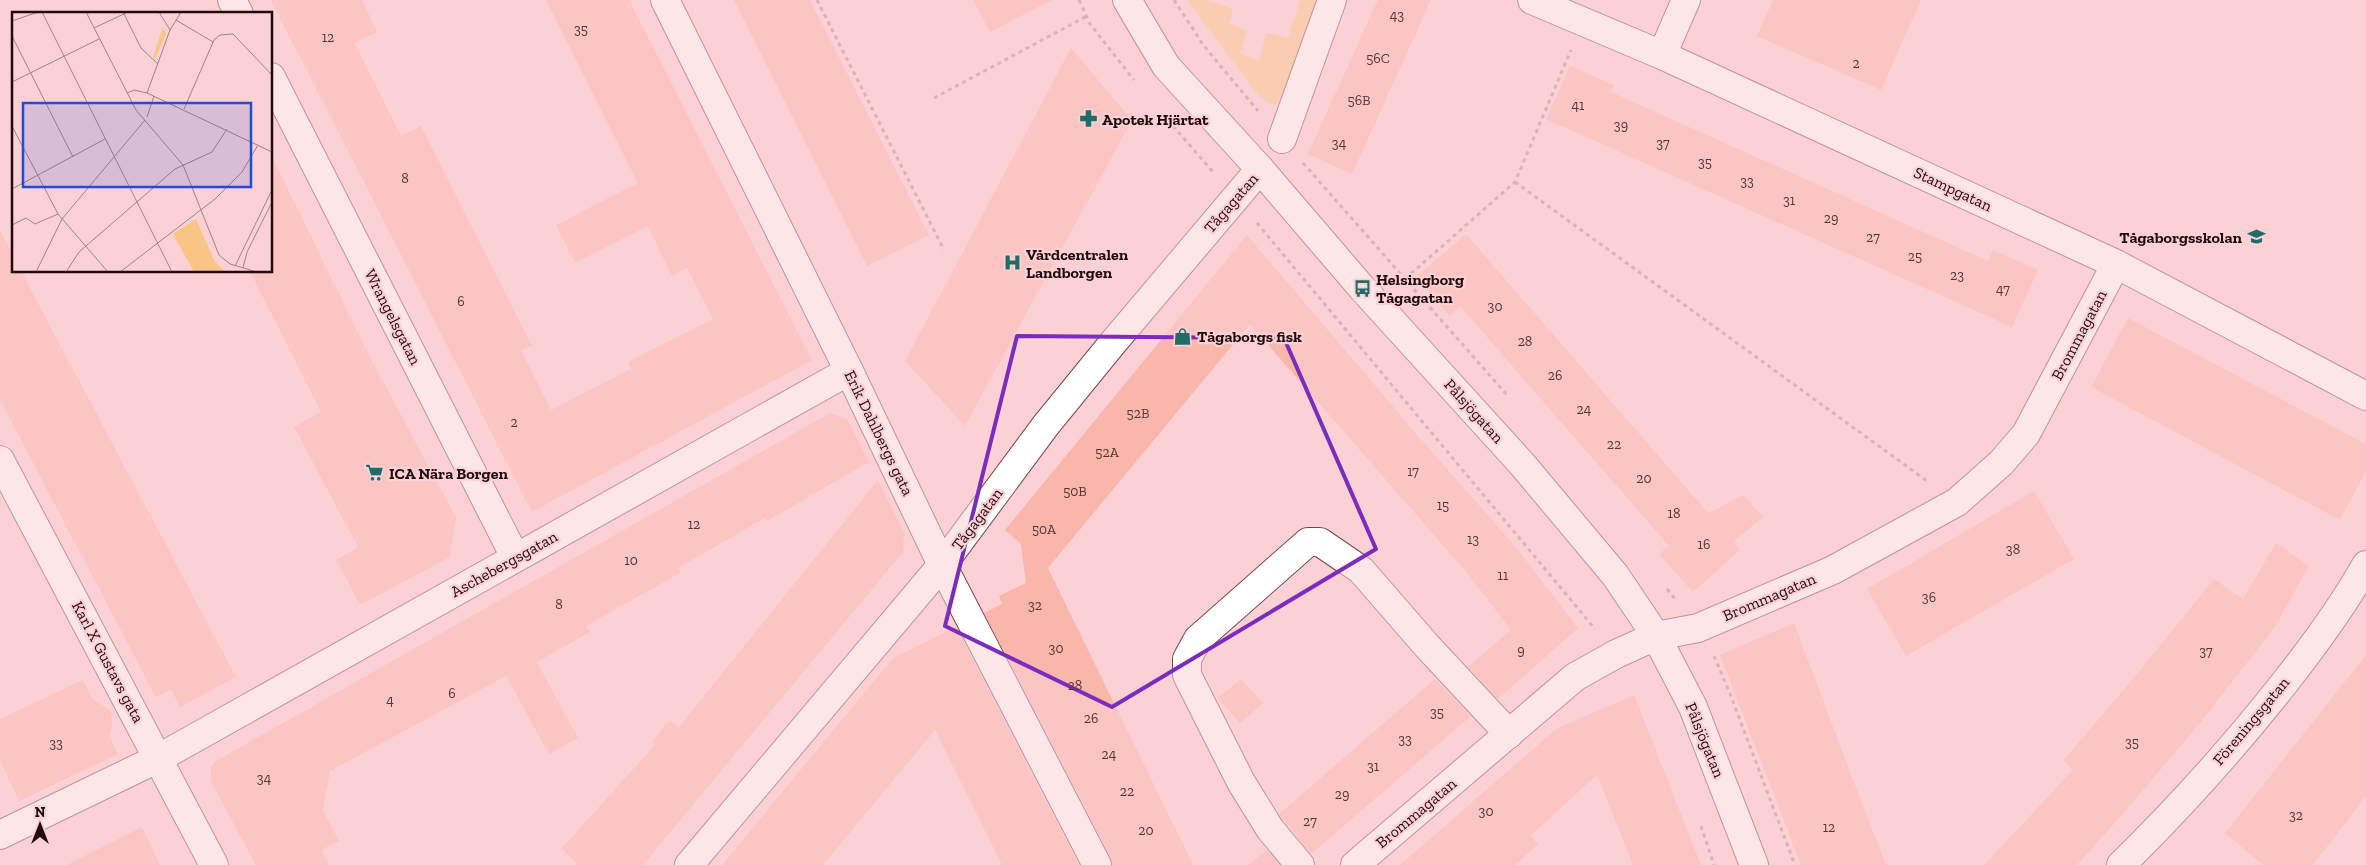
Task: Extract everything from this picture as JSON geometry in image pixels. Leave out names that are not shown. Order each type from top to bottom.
[{"type":"street","points":[[232,0],[238,12]]},
{"type":"street","name":"Erik Dahlbergs gata","points":[[665,0],[849,371],[942,565],[1097,865]]},
{"type":"street","name":"Pålsjögatan","points":[[1127,0],[1166,66],[1260,169],[1362,288],[1528,471],[1615,575],[1656,636],[1694,707],[1754,865]]},
{"type":"street","points":[[1282,139],[1332,0]]},
{"type":"street","name":"Stampgatan","points":[[1532,0],[1662,55],[2116,264],[2366,396]]},
{"type":"street","points":[[1662,55],[1686,0]]},
{"type":"street","name":"Wrangelsgatan","points":[[272,79],[515,558]]},
{"type":"street","name":"Tågagatan","points":[[689,865],[942,565],[1058,411],[1260,169]]},
{"type":"street","name":"Brommagatan","points":[[1355,865],[1575,677],[1616,654],[1656,636],[1698,628],[1833,570],[1957,502],[2001,463],[2026,434],[2116,264]]},
{"type":"street","name":"Aschebergsgatan","points":[[0,835],[159,758],[849,371]]},
{"type":"street","name":"Karl X Gustavs gata","points":[[0,460],[214,865]]},
{"type":"street","points":[[1300,865],[1270,829],[1241,782],[1187,675],[1187,659],[1198,639],[1308,542],[1320,542],[1361,570],[1427,646],[1509,734]]},
{"type":"street","name":"Föreningsgatan","points":[[2121,865],[2178,809],[2266,706],[2317,640],[2366,565]]},
{"type":"path","points":[[817,0],[944,250]]},
{"type":"path","points":[[1080,0],[1090,24],[1137,84]]},
{"type":"path","points":[[934,98],[1087,16]]},
{"type":"path","points":[[1405,278],[1515,182],[1583,22]]},
{"type":"path","points":[[1168,120],[1356,338],[1616,654]]},
{"type":"path","points":[[1515,182],[1957,502]]},
{"type":"path","points":[[1701,824],[1714,865]]},
{"type":"highlighted area","points":[[1017,336],[1284,338],[1376,549],[1112,707],[945,626]]},
{"type":"shaded area","points":[[1187,0],[1208,0],[1233,9],[1229,24],[1247,30],[1240,54],[1259,60],[1267,33],[1288,38],[1300,0],[1318,0],[1284,102],[1271,105],[1259,96]]},
{"type":"building","points":[[271,0],[362,0],[377,32],[354,43],[401,136],[421,126],[532,346],[521,350],[551,410],[631,369],[628,362],[713,319],[687,268],[672,276],[648,226],[575,263],[556,225],[638,183],[546,0],[629,0],[812,360],[532,512]]},
{"type":"building","points":[[734,0],[810,0],[929,235],[867,266]]},
{"type":"building","points":[[973,0],[1052,0],[990,32]]},
{"type":"building","points":[[1378,0],[1431,0],[1352,174],[1308,154]]},
{"type":"building","points":[[1773,0],[1921,0],[1881,90],[1757,36]]},
{"type":"building","points":[[1071,48],[1132,120],[965,426],[905,361]]},
{"type":"building","points":[[1570,66],[1614,85],[1611,92],[1988,261],[1993,250],[2038,270],[2012,327],[1546,119]]},
{"type":"building","name":"ICA Nära Borgen","points":[[272,157],[369,355],[456,518],[450,557],[360,605],[336,560],[358,547],[294,427],[321,412],[251,272],[272,272]]},
{"type":"building","points":[[0,230],[12,253],[12,272],[22,272],[236,677],[180,707],[171,689],[156,697],[0,400]]},
{"type":"building","points":[[1466,234],[1708,513],[1743,495],[1763,517],[1734,541],[1740,550],[1693,592],[1659,554],[1669,546],[1460,306],[1450,316],[1416,277]]},
{"type":"building","points":[[1247,235],[1418,436],[1515,546],[1578,628],[1498,699],[1468,667],[1511,630],[1468,574],[1250,324],[1048,568],[1193,865],[1113,865],[984,613],[1002,604],[999,596],[1026,583],[1021,544],[1005,530]]},
{"type":"building","points":[[2128,318],[2366,444],[2366,471],[2340,520],[2091,387]]},
{"type":"building","points":[[830,413],[847,419],[869,462],[767,521],[765,518],[678,568],[680,573],[586,626],[590,632],[537,662],[578,738],[549,754],[506,676],[330,771],[323,810],[339,841],[321,850],[329,865],[256,865],[211,782],[211,767],[216,761]]},
{"type":"building","points":[[878,480],[904,533],[903,552],[643,865],[578,865],[562,848],[655,745],[652,742],[669,720],[679,727]]},
{"type":"building","points":[[2034,491],[2074,559],[1906,656],[1867,589]]},
{"type":"building","points":[[2276,543],[2309,566],[2274,628],[2200,723],[2077,865],[1984,865],[2073,770],[2063,761],[2214,579],[2243,599]]},
{"type":"building","points":[[1794,623],[1886,865],[1801,865],[1720,655]]},
{"type":"building","points":[[956,627],[1079,865],[1002,865],[935,730],[823,865],[722,865],[893,658]]},
{"type":"building","points":[[2366,655],[2366,796],[2313,865],[2263,865],[2225,833]]},
{"type":"building","points":[[1241,679],[1263,703],[1240,723],[1218,698]]},
{"type":"building","points":[[1435,679],[1471,716],[1311,854],[1279,814]]},
{"type":"building","points":[[83,680],[92,698],[111,711],[112,727],[109,736],[118,754],[19,801],[0,760],[0,719]]},
{"type":"building","points":[[1634,695],[1701,865],[1633,865],[1597,775],[1531,835],[1538,844],[1515,865],[1400,865],[1556,729]]},
{"type":"building","points":[[142,827],[160,865],[67,865]]},
{"type":"building","points":[[1267,850],[1280,865],[1248,865]]},
{"type":"place","name":"Apotek Hjärtat","points":[[1088,119]]},
{"type":"place","name":"Tågaborgsskolan","points":[[2256,237]]},
{"type":"place","name":"Vårdcentralen Landborgen","points":[[1012,263]]},
{"type":"place","name":"Helsingborg Tågagatan","points":[[1362,288]]},
{"type":"place","name":"Tågaborgs fisk","points":[[1183,336]]},
{"type":"place","name":"ICA Nära Borgen","points":[[375,473]]}]
